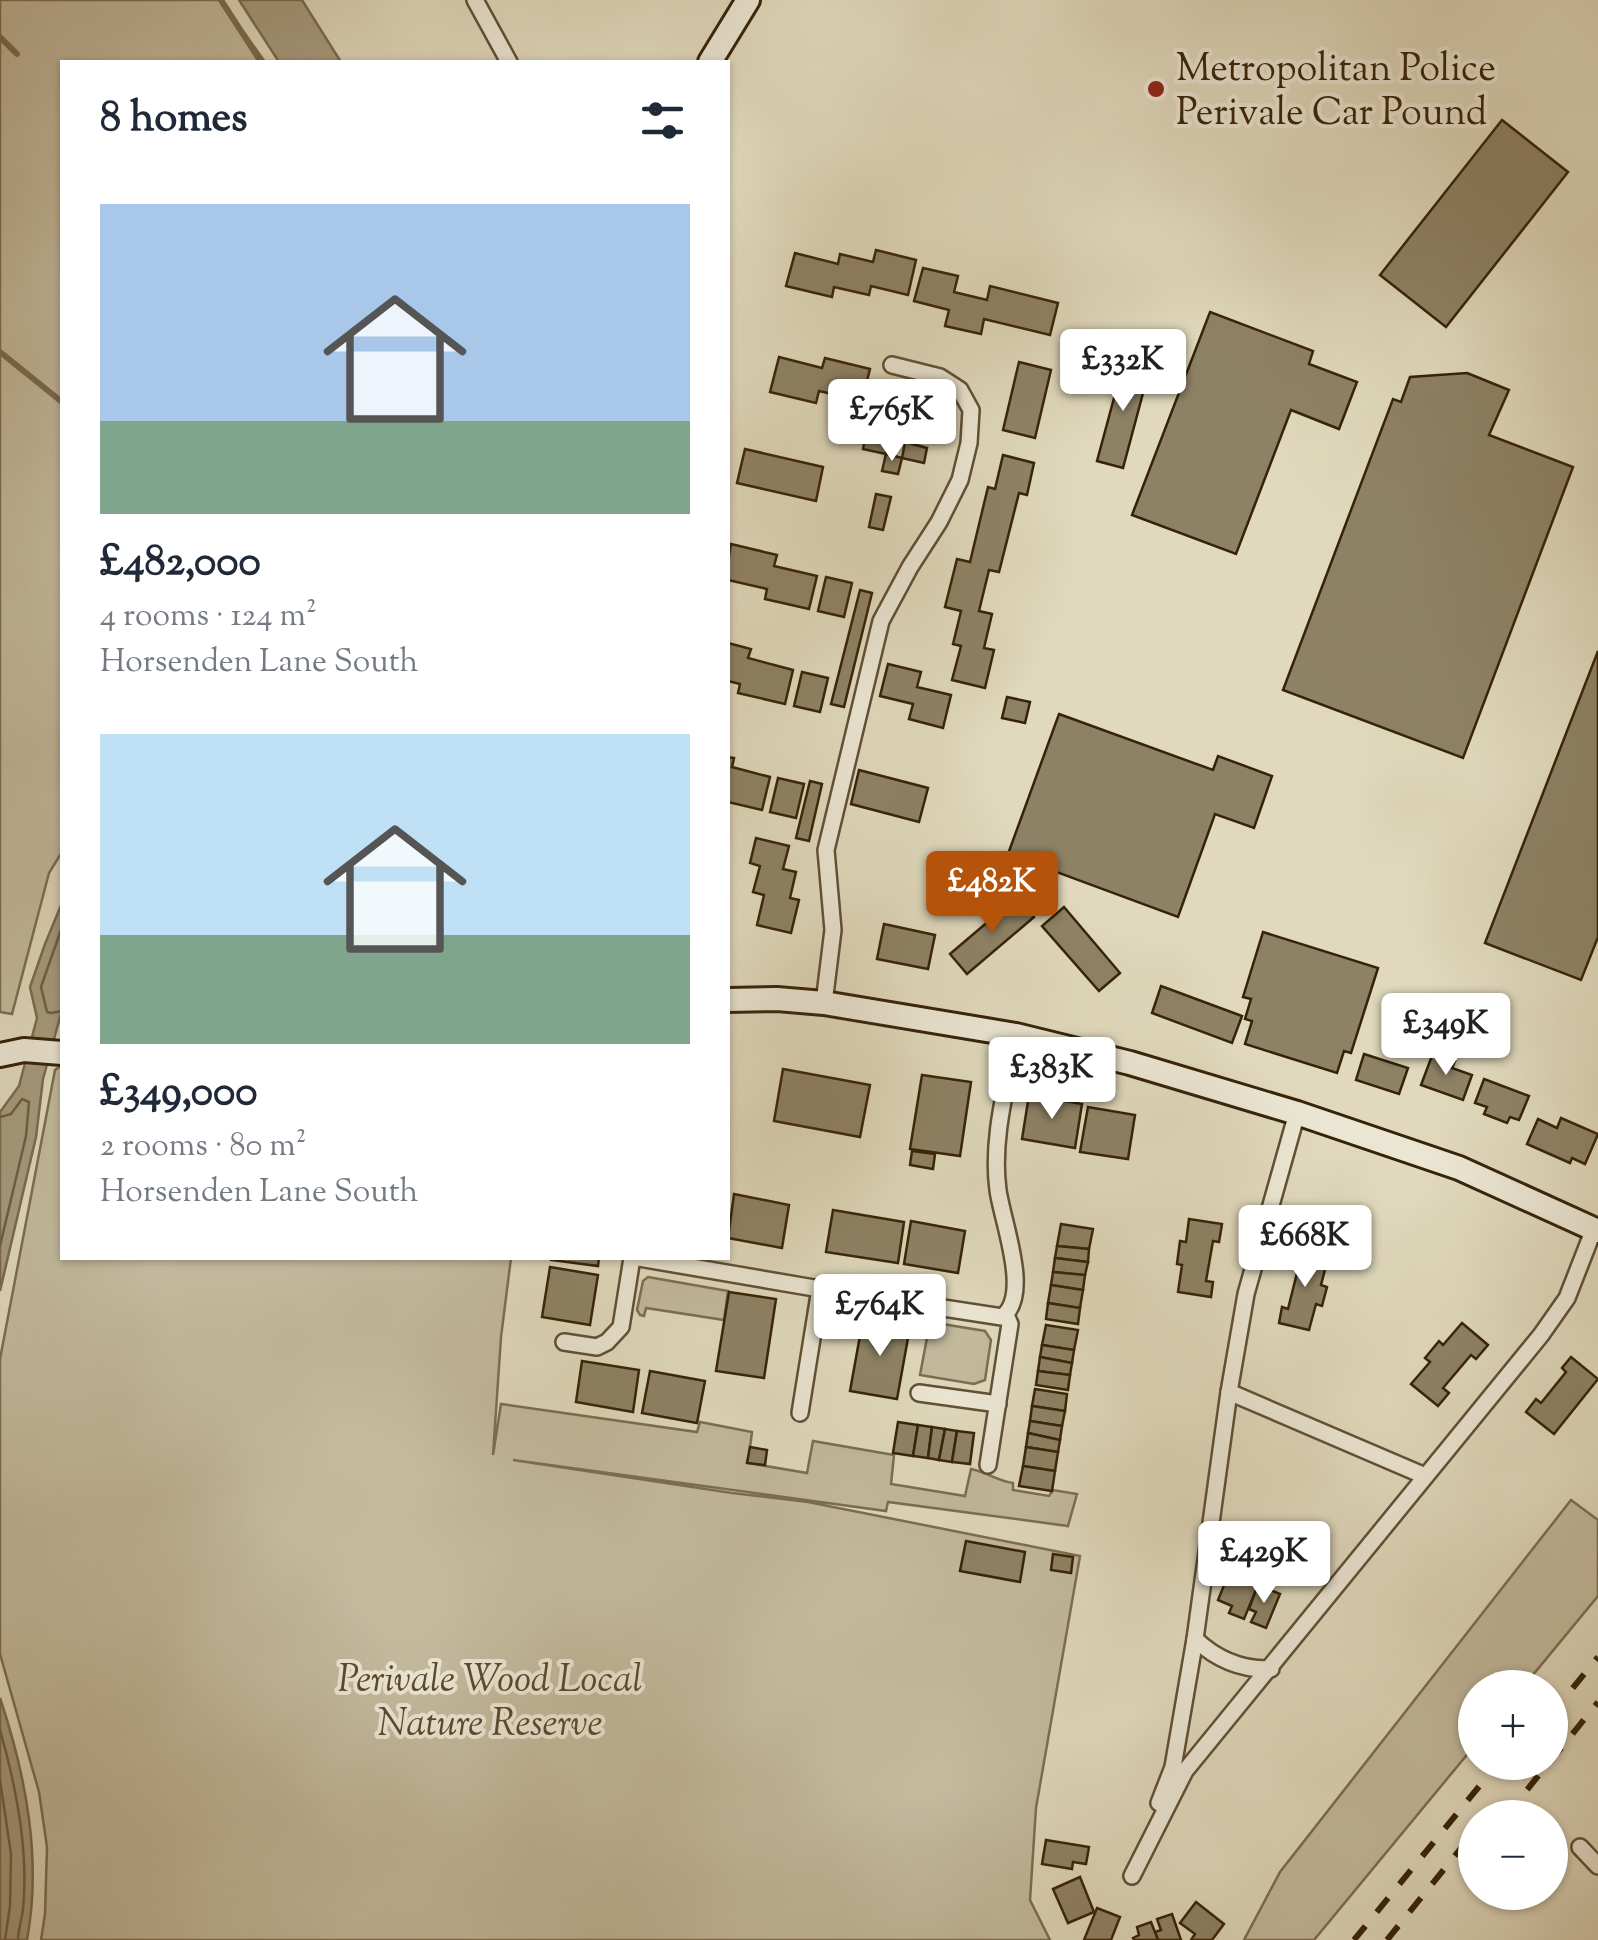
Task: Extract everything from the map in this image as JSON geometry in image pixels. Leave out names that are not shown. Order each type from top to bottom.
[{"type":"street","points":[[475,0],[508,60]]},
{"type":"street","points":[[711,60],[748,0]]},
{"type":"street","points":[[824,1003],[833,930],[826,850],[881,620],[960,480],[969,443],[971,410],[960,390],[940,376],[892,365]]},
{"type":"street","points":[[730,1000],[824,1003],[1016,1035],[1130,1063],[1298,1112],[1459,1168],[1596,1230],[1567,1298],[1541,1335],[1185,1771],[1132,1876],[1173,1768],[1246,1294],[1298,1112]]},
{"type":"street","points":[[648,1260],[1006,1315],[1013,1304],[1014,1267],[998,1192],[996,1161],[1016,1035]]},
{"type":"street","points":[[0,1055],[24,1050],[60,1053]]},
{"type":"street","points":[[564,1342],[597,1347],[620,1328],[636,1260]]},
{"type":"street","points":[[800,1413],[820,1289]]},
{"type":"street","points":[[988,1465],[1010,1324],[1006,1315]]},
{"type":"street","points":[[919,1392],[998,1404]]},
{"type":"street","points":[[1229,1392],[1425,1476]]},
{"type":"street","points":[[1195,1639],[1207,1650],[1248,1670],[1271,1669]]},
{"type":"street","points":[[1580,1848],[1598,1866]]},
{"type":"green space","points":[[0,0],[221,0],[264,60],[60,60],[60,855],[49,873],[12,1014],[0,1012]]},
{"type":"green space","name":"Perivale Wood Local Nature Reserve","points":[[60,1066],[60,1260],[511,1260],[493,1455],[501,1404],[697,1432],[700,1422],[752,1432],[748,1463],[807,1473],[813,1441],[894,1455],[891,1484],[965,1496],[971,1469],[1013,1483],[1013,1490],[1049,1496],[1053,1490],[1077,1494],[1068,1526],[888,1502],[886,1511],[513,1460],[808,1502],[1080,1556],[1036,1808],[1030,1900],[1050,1940],[41,1940],[47,1847],[39,1792],[0,1654],[0,1359],[55,1070]]},
{"type":"green space","points":[[648,1277],[728,1291],[724,1320],[646,1308],[644,1316],[640,1315],[637,1310],[643,1281]]},
{"type":"green space","points":[[930,1322],[985,1331],[991,1340],[985,1380],[974,1384],[920,1375]]},
{"type":"green space","points":[[1571,1500],[1598,1520],[1598,1596],[1537,1670],[1458,1670],[1458,1766],[1314,1940],[1244,1940],[1280,1872]]},
{"type":"water","points":[[239,0],[302,0],[340,60],[278,60]]},
{"type":"water","points":[[60,908],[60,1017],[43,1079],[36,1137],[0,1291],[0,1112],[19,1086],[37,1018],[30,987]]},
{"type":"water","points":[[0,1698],[29,1818],[33,1879],[27,1940],[0,1940]]},
{"type":"building","points":[[1502,120],[1568,172],[1446,327],[1380,275]]},
{"type":"building","points":[[876,250],[916,260],[908,295],[871,286],[869,295],[834,287],[832,297],[786,286],[795,253],[838,264],[840,254],[873,262]]},
{"type":"building","points":[[923,268],[958,276],[954,292],[987,300],[990,286],[1058,303],[1050,335],[984,319],[981,334],[945,326],[949,310],[914,301]]},
{"type":"building","points":[[1210,312],[1313,351],[1309,364],[1357,382],[1339,429],[1291,410],[1236,554],[1132,515]]},
{"type":"building","points":[[779,357],[822,368],[825,358],[870,369],[862,401],[819,391],[816,403],[770,392]]},
{"type":"building","points":[[1124,361],[1150,367],[1123,468],[1097,461]]},
{"type":"building","points":[[1019,362],[1051,370],[1035,438],[1003,430]]},
{"type":"building","points":[[1467,373],[1509,390],[1489,435],[1573,467],[1463,758],[1283,690],[1393,399],[1401,402],[1410,377]]},
{"type":"building","points":[[917,402],[940,407],[936,424],[913,419]]},
{"type":"building","points":[[866,434],[889,438],[886,454],[863,449]]},
{"type":"building","points":[[905,442],[927,448],[924,463],[902,458]]},
{"type":"building","points":[[745,449],[823,467],[816,501],[737,483]]},
{"type":"building","points":[[886,454],[902,458],[898,474],[882,471]]},
{"type":"building","points":[[1003,455],[1034,463],[1027,495],[1019,493],[999,572],[989,570],[979,611],[992,614],[984,648],[994,650],[985,688],[952,680],[961,646],[953,644],[961,611],[945,607],[957,559],[970,562],[988,487],[995,489]]},
{"type":"building","points":[[876,494],[891,497],[883,530],[869,527]]},
{"type":"building","points":[[731,544],[777,555],[774,566],[817,576],[809,609],[765,599],[767,589],[730,580]]},
{"type":"building","points":[[826,577],[852,583],[844,617],[818,611]]},
{"type":"building","points":[[860,590],[872,593],[844,707],[831,704]]},
{"type":"building","points":[[730,644],[751,649],[748,658],[793,670],[785,704],[738,693],[740,684],[730,682]]},
{"type":"building","points":[[1598,651],[1598,937],[1581,980],[1485,943]]},
{"type":"building","points":[[888,664],[921,672],[917,687],[951,695],[943,728],[909,719],[913,704],[880,696]]},
{"type":"building","points":[[802,672],[828,678],[820,712],[794,706]]},
{"type":"building","points":[[1007,697],[1030,702],[1025,723],[1002,718]]},
{"type":"building","points":[[1059,714],[1213,770],[1218,756],[1272,776],[1254,828],[1215,814],[1178,917],[1008,854]]},
{"type":"building","points":[[730,757],[734,758],[732,767],[770,777],[762,810],[730,802]]},
{"type":"building","points":[[859,770],[928,788],[919,822],[851,804]]},
{"type":"building","points":[[778,778],[804,784],[796,818],[770,812]]},
{"type":"building","points":[[810,781],[822,784],[809,841],[796,838]]},
{"type":"building","points":[[756,838],[789,846],[783,869],[796,872],[790,898],[799,900],[791,933],[757,925],[764,895],[753,892],[760,866],[750,863]]},
{"type":"building","points":[[1017,897],[1034,917],[967,974],[950,954]]},
{"type":"building","points":[[1064,907],[1120,973],[1099,991],[1042,926]]},
{"type":"building","points":[[884,924],[935,935],[928,969],[877,959]]},
{"type":"building","points":[[1263,932],[1378,968],[1351,1053],[1344,1051],[1337,1073],[1245,1044],[1252,1021],[1245,1019],[1251,999],[1243,997]]},
{"type":"building","points":[[1161,986],[1242,1016],[1232,1043],[1152,1013]]},
{"type":"building","points":[[1433,1053],[1455,1061],[1452,1068],[1472,1075],[1463,1100],[1421,1085]]},
{"type":"building","points":[[1364,1054],[1408,1068],[1399,1094],[1356,1080]]},
{"type":"building","points":[[783,1069],[870,1085],[860,1137],[774,1121]]},
{"type":"building","points":[[922,1075],[971,1082],[960,1156],[910,1149]]},
{"type":"building","points":[[1484,1079],[1529,1096],[1519,1120],[1510,1117],[1507,1123],[1484,1114],[1487,1107],[1475,1103]]},
{"type":"building","points":[[1029,1095],[1082,1104],[1075,1148],[1022,1139]]},
{"type":"building","points":[[1088,1107],[1135,1115],[1128,1159],[1080,1152]]},
{"type":"building","points":[[1561,1118],[1598,1134],[1585,1164],[1572,1158],[1570,1163],[1527,1144],[1538,1119],[1557,1128]]},
{"type":"building","points":[[912,1151],[935,1154],[933,1169],[910,1165]]},
{"type":"building","points":[[734,1194],[789,1205],[782,1248],[730,1238]]},
{"type":"building","points":[[833,1210],[904,1222],[898,1263],[826,1252]]},
{"type":"building","points":[[1189,1219],[1222,1224],[1219,1242],[1213,1241],[1206,1281],[1213,1282],[1211,1297],[1178,1292],[1180,1241],[1186,1242]]},
{"type":"building","points":[[911,1221],[965,1231],[958,1273],[904,1264]]},
{"type":"building","points":[[1061,1224],[1093,1229],[1089,1249],[1057,1246]]},
{"type":"building","points":[[1057,1246],[1089,1249],[1088,1262],[1055,1258]]},
{"type":"building","points":[[1296,1250],[1328,1258],[1321,1285],[1327,1287],[1322,1306],[1316,1304],[1309,1330],[1279,1323],[1282,1307],[1288,1309],[1298,1269],[1292,1267]]},
{"type":"building","points":[[1055,1258],[1088,1262],[1085,1275],[1053,1272]]},
{"type":"building","points":[[551,1260],[599,1260],[598,1266]]},
{"type":"building","points":[[550,1267],[598,1275],[590,1325],[542,1317]]},
{"type":"building","points":[[1053,1272],[1085,1275],[1083,1290],[1051,1285]]},
{"type":"building","points":[[1051,1285],[1083,1290],[1080,1308],[1048,1303]]},
{"type":"building","points":[[729,1292],[776,1299],[764,1378],[716,1371]]},
{"type":"building","points":[[1048,1303],[1080,1308],[1078,1324],[1046,1319]]},
{"type":"building","points":[[863,1319],[910,1327],[897,1399],[850,1391]]},
{"type":"building","points":[[1462,1323],[1488,1345],[1476,1359],[1471,1355],[1443,1388],[1449,1393],[1438,1406],[1411,1384],[1430,1362],[1425,1358],[1439,1341],[1443,1345]]},
{"type":"building","points":[[1046,1325],[1078,1330],[1074,1350],[1042,1345]]},
{"type":"building","points":[[1042,1345],[1074,1350],[1072,1363],[1040,1357]]},
{"type":"building","points":[[1040,1357],[1072,1363],[1070,1375],[1038,1371]]},
{"type":"building","points":[[1571,1357],[1598,1379],[1554,1434],[1526,1412],[1536,1399],[1541,1403],[1566,1372],[1562,1368]]},
{"type":"building","points":[[582,1361],[639,1370],[633,1412],[576,1402]]},
{"type":"building","points":[[650,1371],[705,1381],[697,1423],[642,1413]]},
{"type":"building","points":[[1038,1371],[1070,1375],[1068,1390],[1036,1385]]},
{"type":"building","points":[[1035,1389],[1067,1394],[1065,1411],[1032,1406]]},
{"type":"building","points":[[1032,1406],[1065,1411],[1062,1426],[1030,1421]]},
{"type":"building","points":[[1030,1421],[1062,1426],[1060,1440],[1028,1433]]},
{"type":"building","points":[[898,1422],[918,1425],[913,1456],[893,1453]]},
{"type":"building","points":[[918,1425],[932,1427],[928,1458],[913,1456]]},
{"type":"building","points":[[932,1427],[945,1429],[939,1460],[928,1458]]},
{"type":"building","points":[[945,1429],[957,1431],[952,1462],[939,1460]]},
{"type":"building","points":[[957,1431],[974,1433],[970,1464],[952,1462]]},
{"type":"building","points":[[1028,1433],[1060,1440],[1058,1452],[1026,1447]]},
{"type":"building","points":[[750,1447],[767,1450],[765,1465],[747,1463]]},
{"type":"building","points":[[1026,1447],[1058,1452],[1055,1471],[1023,1466]]},
{"type":"building","points":[[1023,1466],[1055,1471],[1052,1491],[1019,1486]]},
{"type":"building","points":[[966,1541],[1025,1552],[1020,1582],[960,1571]]},
{"type":"building","points":[[1053,1554],[1073,1557],[1071,1573],[1051,1570]]},
{"type":"building","points":[[1229,1573],[1258,1585],[1244,1619],[1229,1613],[1232,1606],[1218,1600]]},
{"type":"building","points":[[1258,1585],[1280,1594],[1266,1628],[1251,1622],[1256,1612],[1249,1609]]},
{"type":"building","points":[[1046,1840],[1089,1847],[1086,1864],[1073,1862],[1072,1869],[1042,1864]]},
{"type":"building","points":[[1080,1877],[1094,1912],[1068,1923],[1053,1889]]},
{"type":"building","points":[[1196,1902],[1224,1924],[1212,1940],[1191,1940],[1195,1934],[1180,1923]]},
{"type":"building","points":[[1097,1908],[1120,1917],[1111,1940],[1084,1940]]},
{"type":"building","points":[[1172,1914],[1181,1940],[1158,1940],[1155,1932],[1161,1930],[1157,1919]]},
{"type":"building","points":[[1151,1922],[1158,1940],[1134,1940],[1139,1935],[1137,1927]]},
{"type":"waterway","points":[[221,0],[260,60]]},
{"type":"waterway","points":[[0,37],[17,54]]},
{"type":"waterway","points":[[0,352],[60,400]]},
{"type":"railway","points":[[1568,1694],[1598,1657]]},
{"type":"railway","points":[[1568,1740],[1598,1702]]},
{"type":"railway","points":[[1354,1940],[1484,1780]]},
{"type":"railway","points":[[1519,1800],[1535,1780]]},
{"type":"railway","points":[[1387,1940],[1458,1852]]},
{"type":"place","name":"Metropolitan Police Perivale Car Pound","points":[[1156,89]]}]
